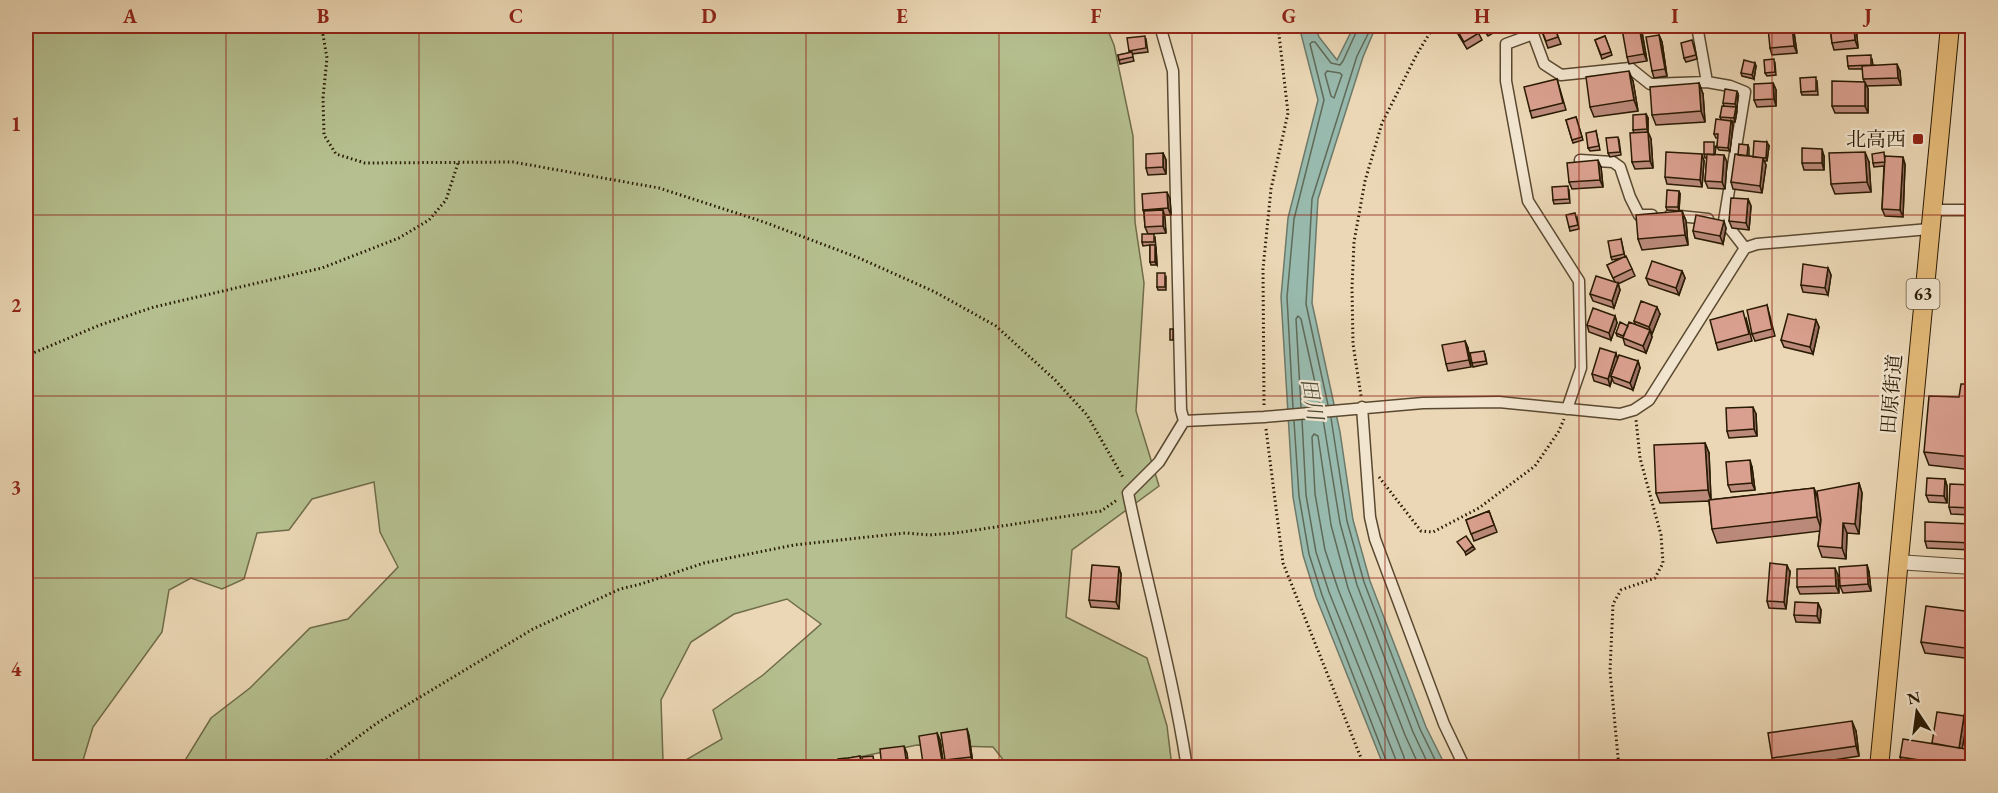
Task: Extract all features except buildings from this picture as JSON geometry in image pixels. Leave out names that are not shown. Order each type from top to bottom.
[{"type":"main road","name":"田原街道","points":[[1879,768],[1950,26]]},
{"type":"street","points":[[1160,26],[1173,70],[1180,410],[1184,421]]},
{"type":"street","points":[[1697,26],[1707,82]]},
{"type":"street","points":[[1567,409],[1581,368],[1579,281],[1528,201],[1506,81],[1506,44],[1533,34],[1544,64],[1561,75],[1630,68],[1650,84],[1707,82],[1730,86],[1745,92],[1724,221]]},
{"type":"street","points":[[1580,160],[1613,162],[1620,167],[1639,215],[1676,215],[1724,221],[1745,248]]},
{"type":"street","points":[[1931,210],[1972,210]]},
{"type":"street","points":[[1184,421],[1264,417],[1423,403],[1499,402],[1620,414],[1634,410],[1649,400],[1745,248],[1757,244],[1929,229]]},
{"type":"street","points":[[1360,408],[1370,517],[1375,539],[1443,724],[1465,768]]},
{"type":"street","points":[[1184,421],[1159,462],[1128,493],[1143,568],[1159,622],[1179,713],[1187,768]]},
{"type":"street","points":[[1898,562],[1972,567]]},
{"type":"path","points":[[316,768],[377,723],[533,629],[620,589],[641,585],[704,563],[794,545],[905,533],[929,535],[956,533],[1101,511],[1128,493],[1124,477],[1087,415],[1055,380],[996,326],[936,292],[859,258],[775,226],[659,188],[513,162],[365,163],[336,154],[324,135],[323,98],[327,58],[319,26]]},
{"type":"path","points":[[1360,408],[1353,344],[1352,288],[1354,242],[1365,181],[1382,123],[1416,54],[1434,26]]},
{"type":"path","points":[[26,356],[154,307],[322,268],[399,238],[429,220],[446,200],[458,163]]},
{"type":"path","points":[[1365,459],[1421,531],[1433,532],[1479,508],[1535,466],[1560,431],[1567,409]]},
{"type":"path","points":[[1619,768],[1610,671],[1613,604],[1621,590],[1655,578],[1663,563],[1661,535],[1640,458],[1634,410]]},
{"type":"green space","points":[[26,26],[1106,26],[1114,45],[1133,136],[1135,222],[1144,283],[1136,411],[1159,486],[1072,550],[1066,617],[1147,658],[1167,726],[1172,767],[1009,767],[993,747],[917,745],[811,767],[686,767],[684,761],[722,739],[713,710],[763,675],[821,624],[787,599],[734,614],[691,642],[661,700],[663,761],[671,767],[181,767],[211,718],[250,688],[310,628],[348,619],[398,567],[380,532],[374,482],[312,499],[289,530],[257,533],[244,579],[222,589],[191,578],[169,590],[162,632],[93,727],[81,767],[26,767]]},
{"type":"water","name":"田川","points":[[1299,26],[1315,26],[1319,37],[1337,60],[1354,26],[1401,26],[1374,31],[1363,57],[1318,199],[1312,303],[1340,432],[1353,520],[1370,581],[1426,727],[1446,767],[1384,767],[1316,597],[1303,555],[1293,497],[1281,297],[1288,218],[1318,100]]},
{"type":"place","name":"北高西","points":[[1918,139]]}]
